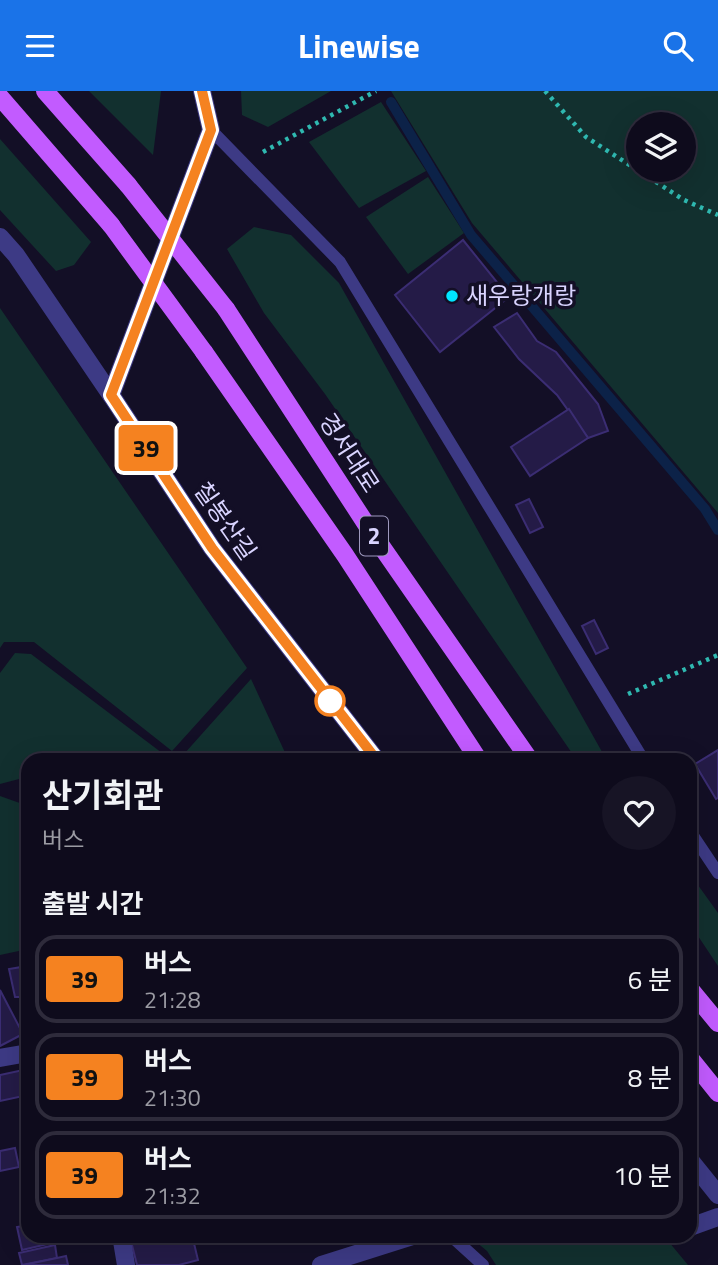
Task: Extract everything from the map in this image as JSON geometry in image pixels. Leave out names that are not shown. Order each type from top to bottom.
[{"type":"main road","name":"경서대로","points":[[45,91],[128,185],[226,309],[368,527],[525,753]]},
{"type":"main road","name":"2","points":[[0,97],[111,225],[204,352],[345,555],[474,753]]},
{"type":"main road","points":[[697,998],[718,1023]]},
{"type":"main road","points":[[697,1067],[718,1093]]},
{"type":"street","points":[[111,395],[211,130],[202,91]]},
{"type":"street","name":"칠봉산길","points":[[0,237],[16,254],[212,548],[371,753]]},
{"type":"street","points":[[0,1058],[21,1054]]},
{"type":"street","points":[[697,1169],[718,1195]]},
{"type":"street","points":[[697,1224],[718,1217]]},
{"type":"street","points":[[122,1243],[126,1265]]},
{"type":"street","points":[[321,1265],[391,1243]]},
{"type":"lane","points":[[211,130],[340,262],[639,753]]},
{"type":"lane","points":[[697,842],[718,873]]},
{"type":"lane","points":[[459,1243],[484,1265]]},
{"type":"path","points":[[243,163],[376,91]]},
{"type":"path","points":[[545,91],[586,138],[684,200],[718,215]]},
{"type":"path","points":[[608,703],[718,655]]},
{"type":"green space","points":[[89,91],[161,91],[153,155]]},
{"type":"green space","points":[[241,91],[331,91],[268,127],[242,115]]},
{"type":"green space","points":[[391,91],[718,91],[718,513],[472,223]]},
{"type":"green space","points":[[381,102],[426,171],[359,208],[309,142]]},
{"type":"green space","points":[[0,139],[91,242],[74,265],[56,271],[0,210]]},
{"type":"green space","points":[[428,177],[464,233],[408,274],[366,217]]},
{"type":"green space","points":[[254,227],[291,235],[339,283],[603,753],[572,753],[325,394],[264,313],[227,249]]},
{"type":"green space","points":[[0,308],[247,668],[172,751],[34,642],[4,642],[0,648]]},
{"type":"green space","points":[[15,653],[31,654],[162,753],[21,753],[21,780],[0,784],[0,673]]},
{"type":"green space","points":[[251,679],[285,753],[185,753]]},
{"type":"green space","points":[[0,796],[21,804],[21,950],[0,955]]},
{"type":"green space","points":[[697,884],[718,913],[718,966],[697,934]]},
{"type":"green space","points":[[477,1243],[670,1243],[688,1265],[496,1265],[487,1251]]},
{"type":"building","name":"새우랑개랑","points":[[463,240],[509,297],[440,352],[395,295]]},
{"type":"building","points":[[517,313],[537,341],[556,352],[598,404],[608,431],[588,438],[557,395],[519,359],[494,327]]},
{"type":"building","points":[[569,409],[588,438],[530,476],[511,447]]},
{"type":"building","points":[[529,499],[543,527],[530,533],[516,505]]},
{"type":"building","points":[[594,620],[608,648],[596,654],[582,626]]},
{"type":"building","points":[[718,750],[718,798],[716,799],[697,767],[697,763]]},
{"type":"building","points":[[21,967],[21,997],[15,997],[9,969]]},
{"type":"building","points":[[0,990],[21,1035],[0,1046]]},
{"type":"building","points":[[21,1070],[21,1096],[0,1101],[0,1075]]},
{"type":"building","points":[[15,1148],[19,1167],[0,1171],[0,1151]]},
{"type":"building","points":[[21,1226],[21,1243],[52,1243],[22,1250],[17,1227]]},
{"type":"building","points":[[132,1243],[194,1243],[198,1260],[179,1265],[137,1265]]},
{"type":"building","points":[[55,1245],[57,1258],[22,1265],[19,1253]]},
{"type":"building","points":[[66,1256],[68,1265],[24,1265],[57,1258]]},
{"type":"waterway","points":[[391,102],[471,235],[705,509],[718,530]]},
{"type":"bus line","name":"39","points":[[202,91],[211,130],[111,395],[212,548],[371,753]]},
{"type":"place","name":"새우랑개랑","points":[[452,296]]}]
